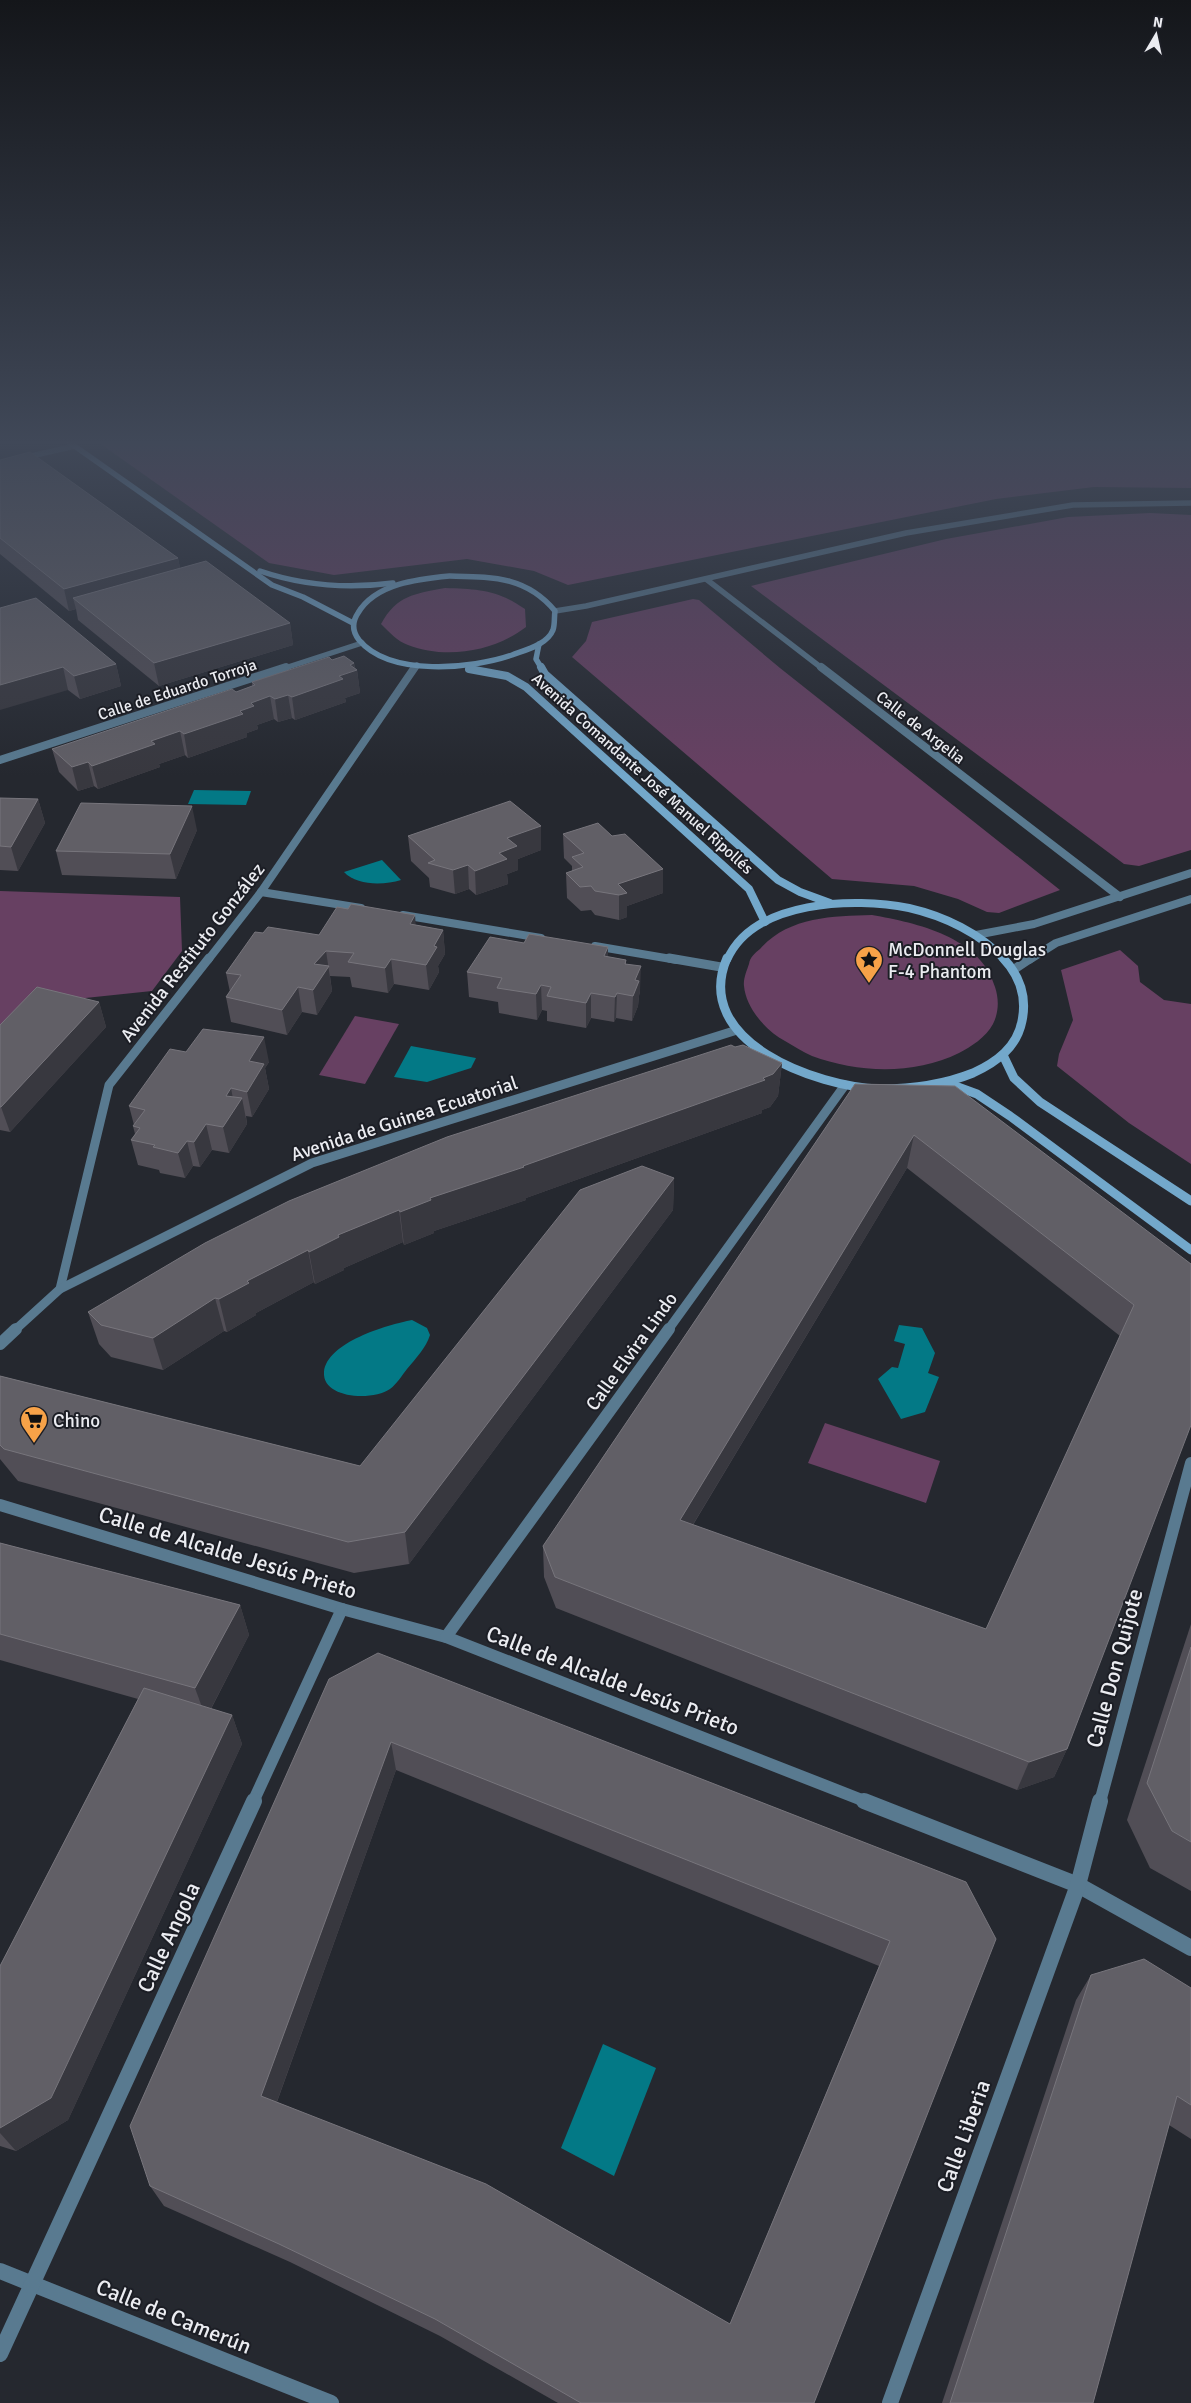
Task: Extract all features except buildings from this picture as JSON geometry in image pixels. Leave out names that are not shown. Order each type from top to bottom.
[{"type":"street","points":[[226,552],[272,585],[303,597],[352,623]]},
{"type":"street","points":[[555,611],[823,552]]},
{"type":"street","points":[[247,567],[291,582],[324,587],[365,587],[426,578],[450,576],[482,577],[514,583],[538,593],[555,611],[553,629],[539,644],[503,660],[451,667],[417,665],[389,658],[362,643],[355,634],[352,623],[358,609],[374,595],[398,585],[426,578]]},
{"type":"street","name":"Calle de Argelia","points":[[706,579],[1120,897]]},
{"type":"street","name":"Calle de Eduardo Torroja","points":[[0,760],[362,643]]},
{"type":"street","name":"Avenida Comandante José Manuel Ripollés","points":[[539,644],[536,659],[545,674],[778,880],[800,892],[831,904]]},
{"type":"street","name":"Avenida Restituto González","points":[[60,1289],[110,1085],[261,892],[417,665]]},
{"type":"street","name":"Avenida Comandante José Manuel Ripollés","points":[[451,667],[507,676],[526,688],[749,889],[765,922]]},
{"type":"street","points":[[976,935],[1034,924],[1191,872]]},
{"type":"street","points":[[261,892],[369,909]]},
{"type":"street","points":[[1014,970],[1056,943],[1191,899]]},
{"type":"street","points":[[870,903],[908,908],[944,919],[976,935],[998,952],[1014,970],[1024,992],[1026,1016],[1017,1038],[1003,1055],[976,1072],[947,1083],[897,1090],[845,1085],[801,1073],[763,1054],[736,1030],[720,998],[721,967],[737,942],[765,922],[796,910],[831,904],[870,903]]},
{"type":"street","points":[[398,914],[555,940]]},
{"type":"street","points":[[584,945],[721,967]]},
{"type":"street","name":"Avenida de Guinea Ecuatorial","points":[[0,1344],[60,1289],[312,1163],[736,1030]]},
{"type":"street","points":[[1003,1055],[1014,1078],[1040,1102],[1191,1201]]},
{"type":"street","points":[[947,1083],[977,1094],[1010,1116],[1191,1250]]},
{"type":"street","name":"Calle Elvira Lindo","points":[[446,1637],[845,1085]]},
{"type":"street","name":"Calle Don Quijote","points":[[1078,1885],[1191,1463]]},
{"type":"street","name":"Calle de Alcalde Jesús Prieto","points":[[0,1505],[342,1609],[446,1637],[1078,1885],[1191,1948]]},
{"type":"street","name":"Calle Angola","points":[[0,2354],[342,1609]]},
{"type":"street","name":"Calle Liberia","points":[[890,2403],[1078,1885]]},
{"type":"street","name":"Calle de Camerún","points":[[0,2271],[331,2403]]},
{"type":"shaded area","points":[[254,552],[732,552],[568,585],[534,571],[467,559],[334,575],[269,563]]},
{"type":"shaded area","points":[[891,552],[1191,552],[1191,850],[1139,866],[1124,864],[751,586]]},
{"type":"shaded area","points":[[445,588],[478,590],[506,598],[525,609],[526,627],[500,642],[485,647],[470,651],[439,652],[423,650],[408,645],[397,639],[381,624],[393,607],[407,597]]},
{"type":"shaded area","points":[[693,599],[699,600],[780,668],[1060,890],[999,913],[987,912],[958,899],[914,886],[832,879],[572,657],[586,641],[592,622]]},
{"type":"shaded area","points":[[0,891],[180,897],[182,951],[152,991],[28,1004],[0,1029]]},
{"type":"shaded area","points":[[872,915],[927,928],[945,935],[962,944],[988,970],[995,987],[998,1001],[997,1010],[990,1029],[973,1045],[942,1060],[924,1065],[886,1069],[848,1066],[830,1062],[802,1051],[778,1037],[758,1018],[746,994],[745,978],[752,957],[771,938],[797,924],[812,920]]},
{"type":"shaded area","points":[[1120,950],[1138,966],[1140,982],[1164,1000],[1191,1004],[1191,1164],[1129,1123],[1057,1066],[1059,1054],[1073,1020],[1061,970]]},
{"type":"shaded area","points":[[355,1016],[399,1024],[365,1084],[319,1075]]},
{"type":"shaded area","points":[[825,1423],[940,1461],[926,1503],[808,1463]]},
{"type":"water","points":[[194,790],[251,791],[246,805],[188,804]]},
{"type":"water","points":[[382,860],[401,880],[387,883],[363,882],[349,877],[344,872]]},
{"type":"water","points":[[411,1046],[476,1058],[471,1068],[427,1082],[394,1077]]},
{"type":"water","points":[[412,1320],[427,1328],[430,1335],[420,1353],[390,1389],[382,1393],[361,1396],[350,1395],[331,1388],[326,1381],[324,1372],[328,1361],[336,1352],[347,1344],[374,1331]]},
{"type":"water","points":[[899,1325],[922,1328],[935,1353],[928,1373],[939,1377],[925,1412],[901,1419],[878,1379],[892,1367],[898,1368],[905,1344],[894,1341]]},
{"type":"water","points":[[603,2044],[656,2068],[614,2176],[561,2148]]},
{"type":"place","name":"McDonnell Douglas F-4 Phantom","points":[[869,984]]},
{"type":"place","name":"Chino","points":[[34,1444]]}]
